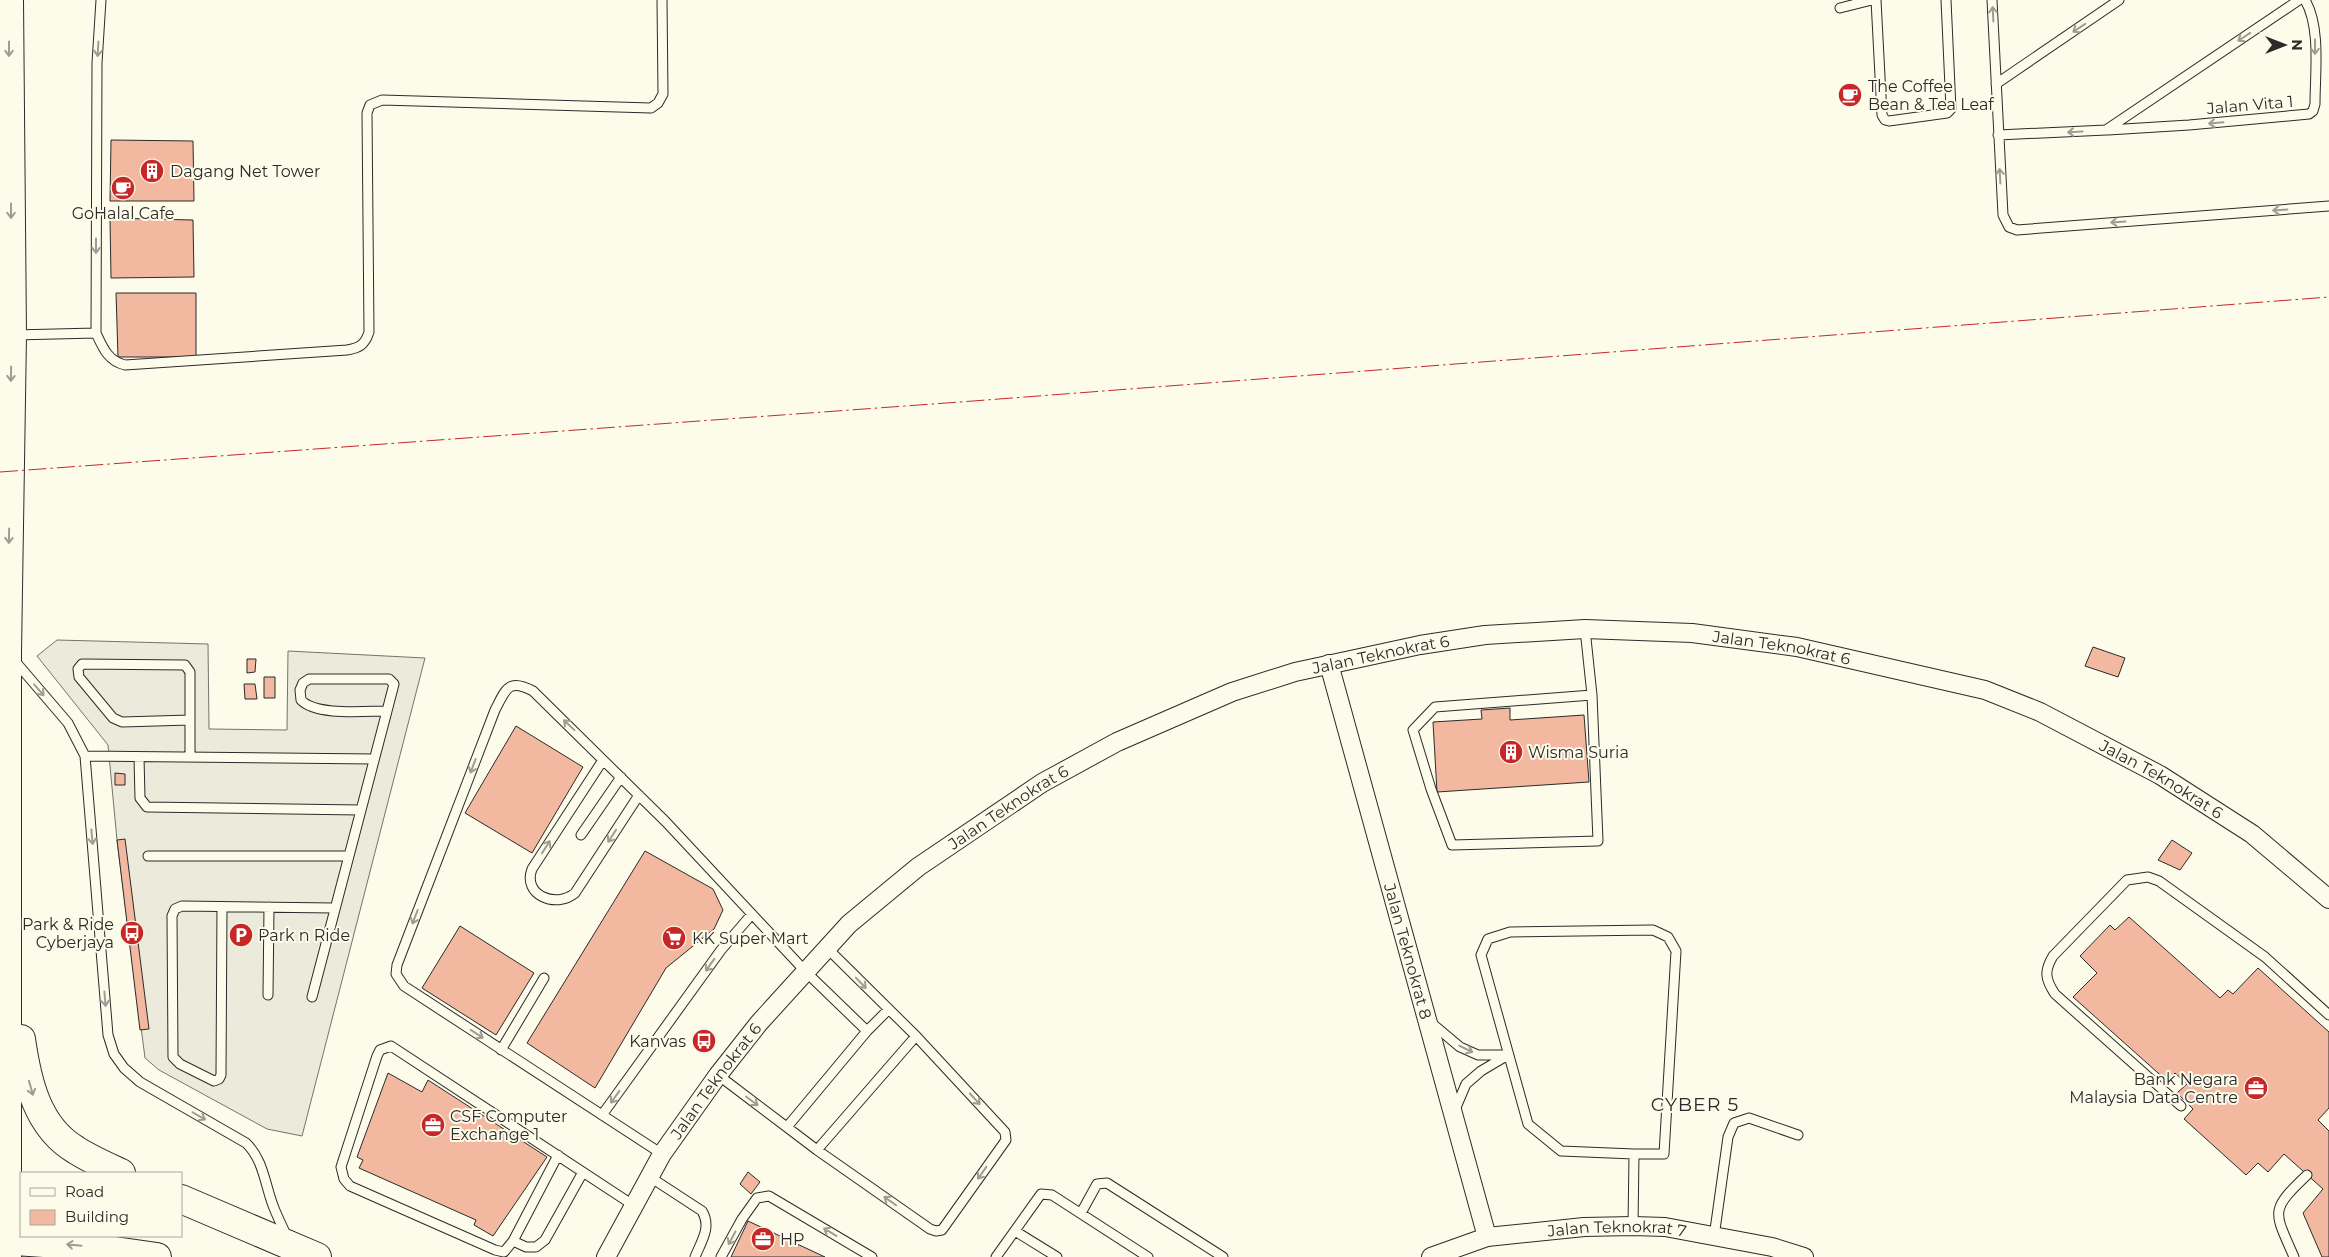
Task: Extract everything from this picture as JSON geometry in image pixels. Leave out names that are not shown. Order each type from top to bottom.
[{"type":"main road","points":[[9,0],[12,335],[7,653],[7,919],[10,1203],[5,1246],[73,1245],[157,1257]]},
{"type":"main road","points":[[7,919],[23,1058],[32,1095],[42,1115],[55,1132],[74,1149],[119,1172]]},
{"type":"main road","points":[[182,1199],[317,1257]]},
{"type":"main road","points":[[182,1220],[301,1250]]},
{"type":"street","name":"Jalan Teknokrat 6","points":[[606,1257],[662,1154],[718,1075],[759,1023],[849,924],[918,867],[1042,783],[1117,742],[1232,692],[1295,672],[1420,645],[1485,634],[1585,629],[1692,633],[1797,647],[1984,690],[2040,712],[2160,774],[2252,834],[2329,899]]},
{"type":"street","name":"Jalan Teknokrat 8","points":[[1329,664],[1487,1237]]},
{"type":"street","name":"Jalan Teknokrat 7","points":[[1431,1257],[1487,1237],[1584,1227],[1633,1226],[1665,1227],[1772,1247],[1804,1257]]},
{"type":"lane","points":[[100,0],[97,63],[96,331],[105,353],[111,360],[125,365],[347,350],[362,346],[370,332],[367,113],[370,105],[382,100],[650,108],[658,103],[663,94],[662,0]]},
{"type":"lane","points":[[1840,8],[1874,0],[1882,115],[1884,120],[1889,121],[1946,113],[1951,109],[1946,0]]},
{"type":"lane","points":[[1992,0],[2002,214],[2009,227],[2017,230],[2329,206]]},
{"type":"lane","points":[[1996,84],[2119,0]]},
{"type":"lane","points":[[1998,135],[2106,130],[2299,0]]},
{"type":"lane","name":"Jalan Vita 1","points":[[2106,130],[2303,115],[2313,111],[2315,104],[2315,28],[2311,10],[2305,0]]},
{"type":"lane","points":[[12,335],[96,331]]},
{"type":"lane","points":[[1585,629],[1592,695],[1598,841],[1452,845],[1431,789],[1413,730],[1435,707],[1592,695]]},
{"type":"lane","points":[[7,653],[68,723],[85,756],[108,1035],[114,1054],[124,1068],[140,1082],[246,1143],[253,1149],[259,1160],[274,1208],[301,1250]]},
{"type":"lane","points":[[190,720],[122,722],[114,718],[79,676],[78,669],[82,664],[185,665],[190,672],[190,720],[190,757]]},
{"type":"lane","points":[[312,997],[334,908],[360,810],[387,711],[394,684],[389,679],[309,679],[303,683],[300,690],[301,700],[307,706],[318,710],[387,711]]},
{"type":"lane","points":[[662,1154],[404,986],[396,974],[397,965],[495,710],[506,689],[514,684],[533,691],[621,777],[806,972],[867,1031]]},
{"type":"lane","points":[[85,756],[374,759]]},
{"type":"lane","points":[[139,757],[140,798],[147,807],[360,810]]},
{"type":"lane","points":[[603,760],[532,869],[529,877],[530,883],[539,894],[553,900],[562,900],[575,893],[639,795]]},
{"type":"lane","points":[[581,835],[621,777]]},
{"type":"lane","points":[[148,856],[348,856]]},
{"type":"lane","points":[[2181,1106],[2055,994],[2046,977],[2046,967],[2053,956],[2127,880],[2148,877],[2159,882],[2265,957],[2329,1015]]},
{"type":"lane","points":[[222,907],[221,1075],[220,1079],[214,1081],[180,1064],[173,1057],[172,916],[174,910],[182,906],[334,908]]},
{"type":"lane","points":[[268,995],[269,907]]},
{"type":"lane","points":[[602,1115],[721,950],[752,914]]},
{"type":"lane","points":[[1653,930],[1668,937],[1676,951],[1664,1154],[1634,1154],[1561,1151],[1528,1124],[1481,955],[1488,939],[1510,932],[1653,930]]},
{"type":"lane","points":[[718,1075],[817,1150],[930,1229],[936,1232],[942,1230],[1006,1140],[1005,1132],[916,1036],[827,948]]},
{"type":"lane","points":[[502,1050],[544,978]]},
{"type":"lane","points":[[787,1127],[867,1031],[888,1010]]},
{"type":"lane","points":[[1427,1020],[1460,1047],[1469,1051],[1478,1054],[1508,1054]]},
{"type":"lane","points":[[817,1150],[916,1036]]},
{"type":"lane","points":[[558,1155],[513,1241],[504,1252],[495,1250],[350,1186],[344,1179],[341,1166],[380,1050],[391,1046],[558,1155],[633,1205]]},
{"type":"lane","points":[[1453,1114],[1466,1084],[1481,1071],[1508,1054]]},
{"type":"lane","points":[[1714,1237],[1728,1137],[1734,1123],[1749,1118],[1798,1135]]},
{"type":"lane","points":[[1633,1226],[1634,1154]]},
{"type":"lane","points":[[513,1241],[526,1247],[536,1247],[545,1240],[583,1172]]},
{"type":"lane","points":[[2294,1257],[2277,1215],[2279,1205],[2285,1196],[2307,1174]]},
{"type":"lane","points":[[650,1177],[702,1211],[707,1219],[707,1229],[695,1257]]},
{"type":"lane","points":[[1081,1213],[1097,1184],[1107,1183],[1223,1257]]},
{"type":"lane","points":[[996,1257],[1041,1194],[1052,1195],[1148,1257]]},
{"type":"lane","points":[[721,1257],[742,1219],[757,1198],[769,1196],[872,1257]]},
{"type":"lane","points":[[1015,1230],[1057,1257]]},
{"type":"shaded area","name":"Park n Ride","points":[[57,640],[208,644],[209,729],[287,730],[288,651],[425,658],[302,1136],[267,1129],[159,1070],[145,1058],[117,840],[108,745],[37,656]]},
{"type":"building","name":"Dagang Net Tower","points":[[111,140],[193,141],[194,201],[110,201]]},
{"type":"building","points":[[110,218],[193,220],[194,277],[111,278]]},
{"type":"building","points":[[116,293],[196,293],[196,357],[118,357]]},
{"type":"building","points":[[2093,647],[2125,658],[2118,677],[2085,666]]},
{"type":"building","points":[[247,659],[256,659],[255,672],[247,673]]},
{"type":"building","points":[[264,677],[275,677],[275,698],[264,698]]},
{"type":"building","points":[[244,684],[255,684],[257,699],[245,699]]},
{"type":"building","name":"Wisma Suria","points":[[1510,708],[1510,720],[1584,715],[1589,782],[1437,792],[1433,722],[1482,719],[1481,710]]},
{"type":"building","points":[[516,726],[583,767],[532,853],[465,813]]},
{"type":"building","points":[[115,773],[125,774],[125,785],[115,785]]},
{"type":"building","points":[[125,839],[149,1029],[140,1030],[117,840]]},
{"type":"building","points":[[2172,840],[2192,853],[2180,870],[2158,860]]},
{"type":"building","points":[[645,851],[713,889],[723,910],[714,929],[666,968],[595,1088],[527,1043]]},
{"type":"building","name":"Bank Negara Malaysia Data Centre","points":[[2129,917],[2220,998],[2228,990],[2233,994],[2258,968],[2329,1032],[2329,1108],[2318,1120],[2329,1131],[2329,1257],[2322,1257],[2303,1213],[2323,1189],[2284,1154],[2268,1172],[2258,1163],[2246,1175],[2184,1119],[2193,1109],[2177,1093],[2187,1084],[2175,1073],[2167,1081],[2073,997],[2097,973],[2080,956],[2110,925],[2115,930]]},
{"type":"building","points":[[460,926],[534,973],[496,1035],[422,988]]},
{"type":"building","name":"CSF Computer Exchange 1","points":[[388,1073],[422,1092],[428,1080],[547,1157],[493,1236],[474,1225],[476,1220],[359,1168],[363,1160],[357,1157]]},
{"type":"building","points":[[748,1172],[760,1182],[751,1194],[740,1184]]},
{"type":"building","name":"HP","points":[[748,1221],[825,1257],[731,1257]]},
{"type":"power","points":[[0,472],[960,402],[2329,297]]},
{"type":"place","name":"The Coffee Bean & Tea Leaf","points":[[1850,95]]},
{"type":"place","name":"Dagang Net Tower","points":[[152,171]]},
{"type":"place","name":"GoHalal Cafe","points":[[123,188]]},
{"type":"place","name":"Wisma Suria","points":[[1511,752]]},
{"type":"place","name":"Park & Ride Cyberjaya","points":[[132,933]]},
{"type":"place","name":"Park n Ride","points":[[241,935]]},
{"type":"place","name":"KK Super Mart","points":[[674,938]]},
{"type":"place","name":"Kanvas","points":[[704,1041]]},
{"type":"place","name":"Bank Negara Malaysia Data Centre","points":[[2256,1088]]},
{"type":"place","name":"CSF Computer Exchange 1","points":[[433,1125]]},
{"type":"place","name":"HP","points":[[763,1239]]},
{"type":"district","name":"CYBER 5","points":[[1695,1104]]}]
